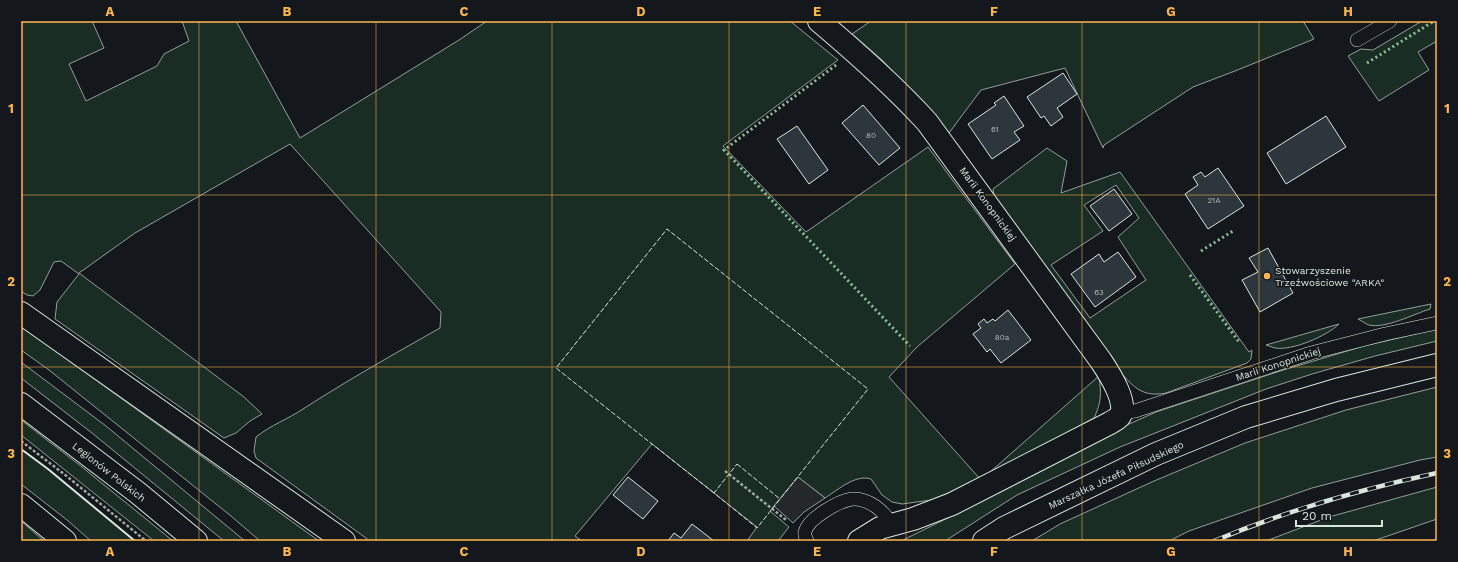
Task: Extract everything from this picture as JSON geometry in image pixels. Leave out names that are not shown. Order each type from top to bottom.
[{"type":"street","name":"Marii Konopnickiej","points":[[819,21],[861,56],[902,95],[944,143],[1101,361],[1122,401],[1121,413],[1118,418],[1110,423],[952,504],[913,519],[880,528],[859,541]]},
{"type":"street","points":[[21,313],[344,541]]},
{"type":"street","name":"Marszałka Józefa Piłsudskiego","points":[[984,541],[1004,528],[1156,454],[1246,417],[1336,390],[1437,365]]},
{"type":"street","name":"Legionów Polskich","points":[[21,404],[138,493],[196,541]]},
{"type":"street","points":[[21,506],[65,541]]},
{"type":"lane","points":[[1358,40],[1390,21]]},
{"type":"lane","name":"Marii Konopnickiej","points":[[1121,413],[1135,411],[1311,353],[1385,334],[1437,323]]},
{"type":"lane","points":[[807,541],[805,537],[806,530],[814,519],[833,506],[853,499],[869,503],[876,507],[885,515],[891,526]]},
{"type":"path","points":[[21,441],[146,541]]},
{"type":"path","points":[[725,471],[791,525]]},
{"type":"green space","points":[[21,21],[92,21],[104,48],[69,64],[86,101],[157,66],[164,54],[189,41],[182,21],[236,21],[300,138],[459,40],[487,21],[790,21],[838,60],[723,146],[806,232],[928,147],[1015,264],[917,347],[889,377],[981,480],[931,500],[902,504],[892,502],[882,495],[871,479],[865,478],[853,481],[825,498],[798,477],[770,511],[789,527],[778,541],[747,541],[757,527],[652,444],[575,536],[582,541],[370,541],[256,458],[254,451],[256,437],[354,377],[440,328],[441,312],[290,144],[135,233],[79,273],[244,397],[262,414],[250,421],[236,433],[224,438],[55,319],[57,302],[79,274],[61,261],[54,262],[40,290],[33,296],[27,295],[21,291]]},
{"type":"green space","points":[[871,21],[1303,21],[1314,39],[1193,87],[1104,145],[1103,148],[1065,68],[981,90],[949,133],[882,60],[852,34]]},
{"type":"green space","points":[[1422,21],[1437,21],[1437,41],[1418,52],[1429,70],[1379,101],[1348,56],[1361,49],[1373,50]]},
{"type":"green space","points":[[1047,148],[1067,161],[1061,193],[1120,172],[1249,352],[1252,350],[1251,359],[1247,363],[1166,393],[1149,394],[1137,389],[1116,367],[995,200],[993,189]],"holes":[[[1116,185],[1139,218],[1118,237],[1146,280],[1090,318],[1051,265],[1103,231],[1084,205]]]},
{"type":"green space","points":[[1431,304],[1430,309],[1383,325],[1369,325],[1358,319]]},
{"type":"green space","points":[[1339,324],[1334,329],[1318,338],[1300,345],[1275,348],[1266,345]]},
{"type":"green space","points":[[21,326],[319,541],[260,541],[49,370],[21,350]]},
{"type":"green space","points":[[1437,329],[1437,341],[1375,356],[1266,389],[1120,447],[1017,495],[945,541],[901,541],[984,500],[1089,442],[1156,412],[1280,371],[1364,346]]},
{"type":"green space","points":[[21,362],[106,426],[245,541],[224,541],[92,433],[21,378]]},
{"type":"green space","points":[[1099,376],[1100,397],[1094,418],[981,480]]},
{"type":"green space","points":[[1437,387],[1437,457],[1312,488],[1189,531],[1169,541],[1032,541],[1060,524],[1154,481],[1245,443],[1346,410]]},
{"type":"green space","points":[[21,420],[82,467],[173,541],[154,541],[21,435]]},
{"type":"green space","points":[[21,449],[48,469],[135,541],[91,541],[21,484]]},
{"type":"green space","points":[[1437,487],[1437,519],[1373,541],[1266,541],[1329,517]]},
{"type":"green space","points":[[21,521],[44,541],[21,541]]},
{"type":"shaded area","points":[[798,477],[825,498],[804,512],[793,523],[774,506]]},
{"type":"building","points":[[1063,73],[1077,94],[1057,108],[1063,117],[1051,126],[1044,116],[1041,118],[1027,97]]},
{"type":"building","points":[[1004,96],[1024,126],[1014,132],[1020,140],[992,159],[968,124],[996,105],[994,103]]},
{"type":"building","points":[[863,105],[900,148],[879,165],[842,123]]},
{"type":"building","points":[[1326,116],[1346,147],[1286,184],[1267,153]]},
{"type":"building","points":[[797,126],[828,170],[809,184],[777,139]]},
{"type":"building","points":[[1218,168],[1244,206],[1208,229],[1185,194],[1198,185],[1193,177],[1201,172],[1205,177]]},
{"type":"building","points":[[1114,189],[1132,214],[1109,231],[1090,206]]},
{"type":"building","name":"Stowarzyszenie Trzeźwościowe \"ARKA\"","points":[[1268,248],[1293,293],[1260,312],[1242,280],[1258,272],[1249,258]]},
{"type":"building","points":[[1118,252],[1136,277],[1095,307],[1071,274],[1099,254],[1104,262]]},
{"type":"building","points":[[1008,310],[1031,340],[1001,363],[990,349],[987,352],[973,334],[981,328],[978,324],[984,319],[987,323],[993,319],[995,321]]},
{"type":"building","points":[[628,477],[658,501],[643,519],[613,495]]},
{"type":"building","points":[[692,524],[714,541],[668,541],[674,533],[681,538]]},
{"type":"railway","points":[[1214,541],[1269,520],[1324,502],[1380,486],[1437,473]]},
{"type":"hedge","points":[[1367,63],[1434,21]]},
{"type":"hedge","points":[[836,65],[724,150],[910,346]]},
{"type":"hedge","points":[[1201,251],[1233,231]]},
{"type":"hedge","points":[[1190,275],[1239,342]]},
{"type":"fence","points":[[714,493],[556,368],[667,229],[868,389],[780,499]]},
{"type":"fence","points":[[737,464],[780,499],[757,528],[714,493],[737,464]]},
{"type":"wall","points":[[21,449],[48,469],[135,541]]},
{"type":"place","name":"Stowarzyszenie Trzeźwościowe \"ARKA\"","points":[[1267,276]]}]
